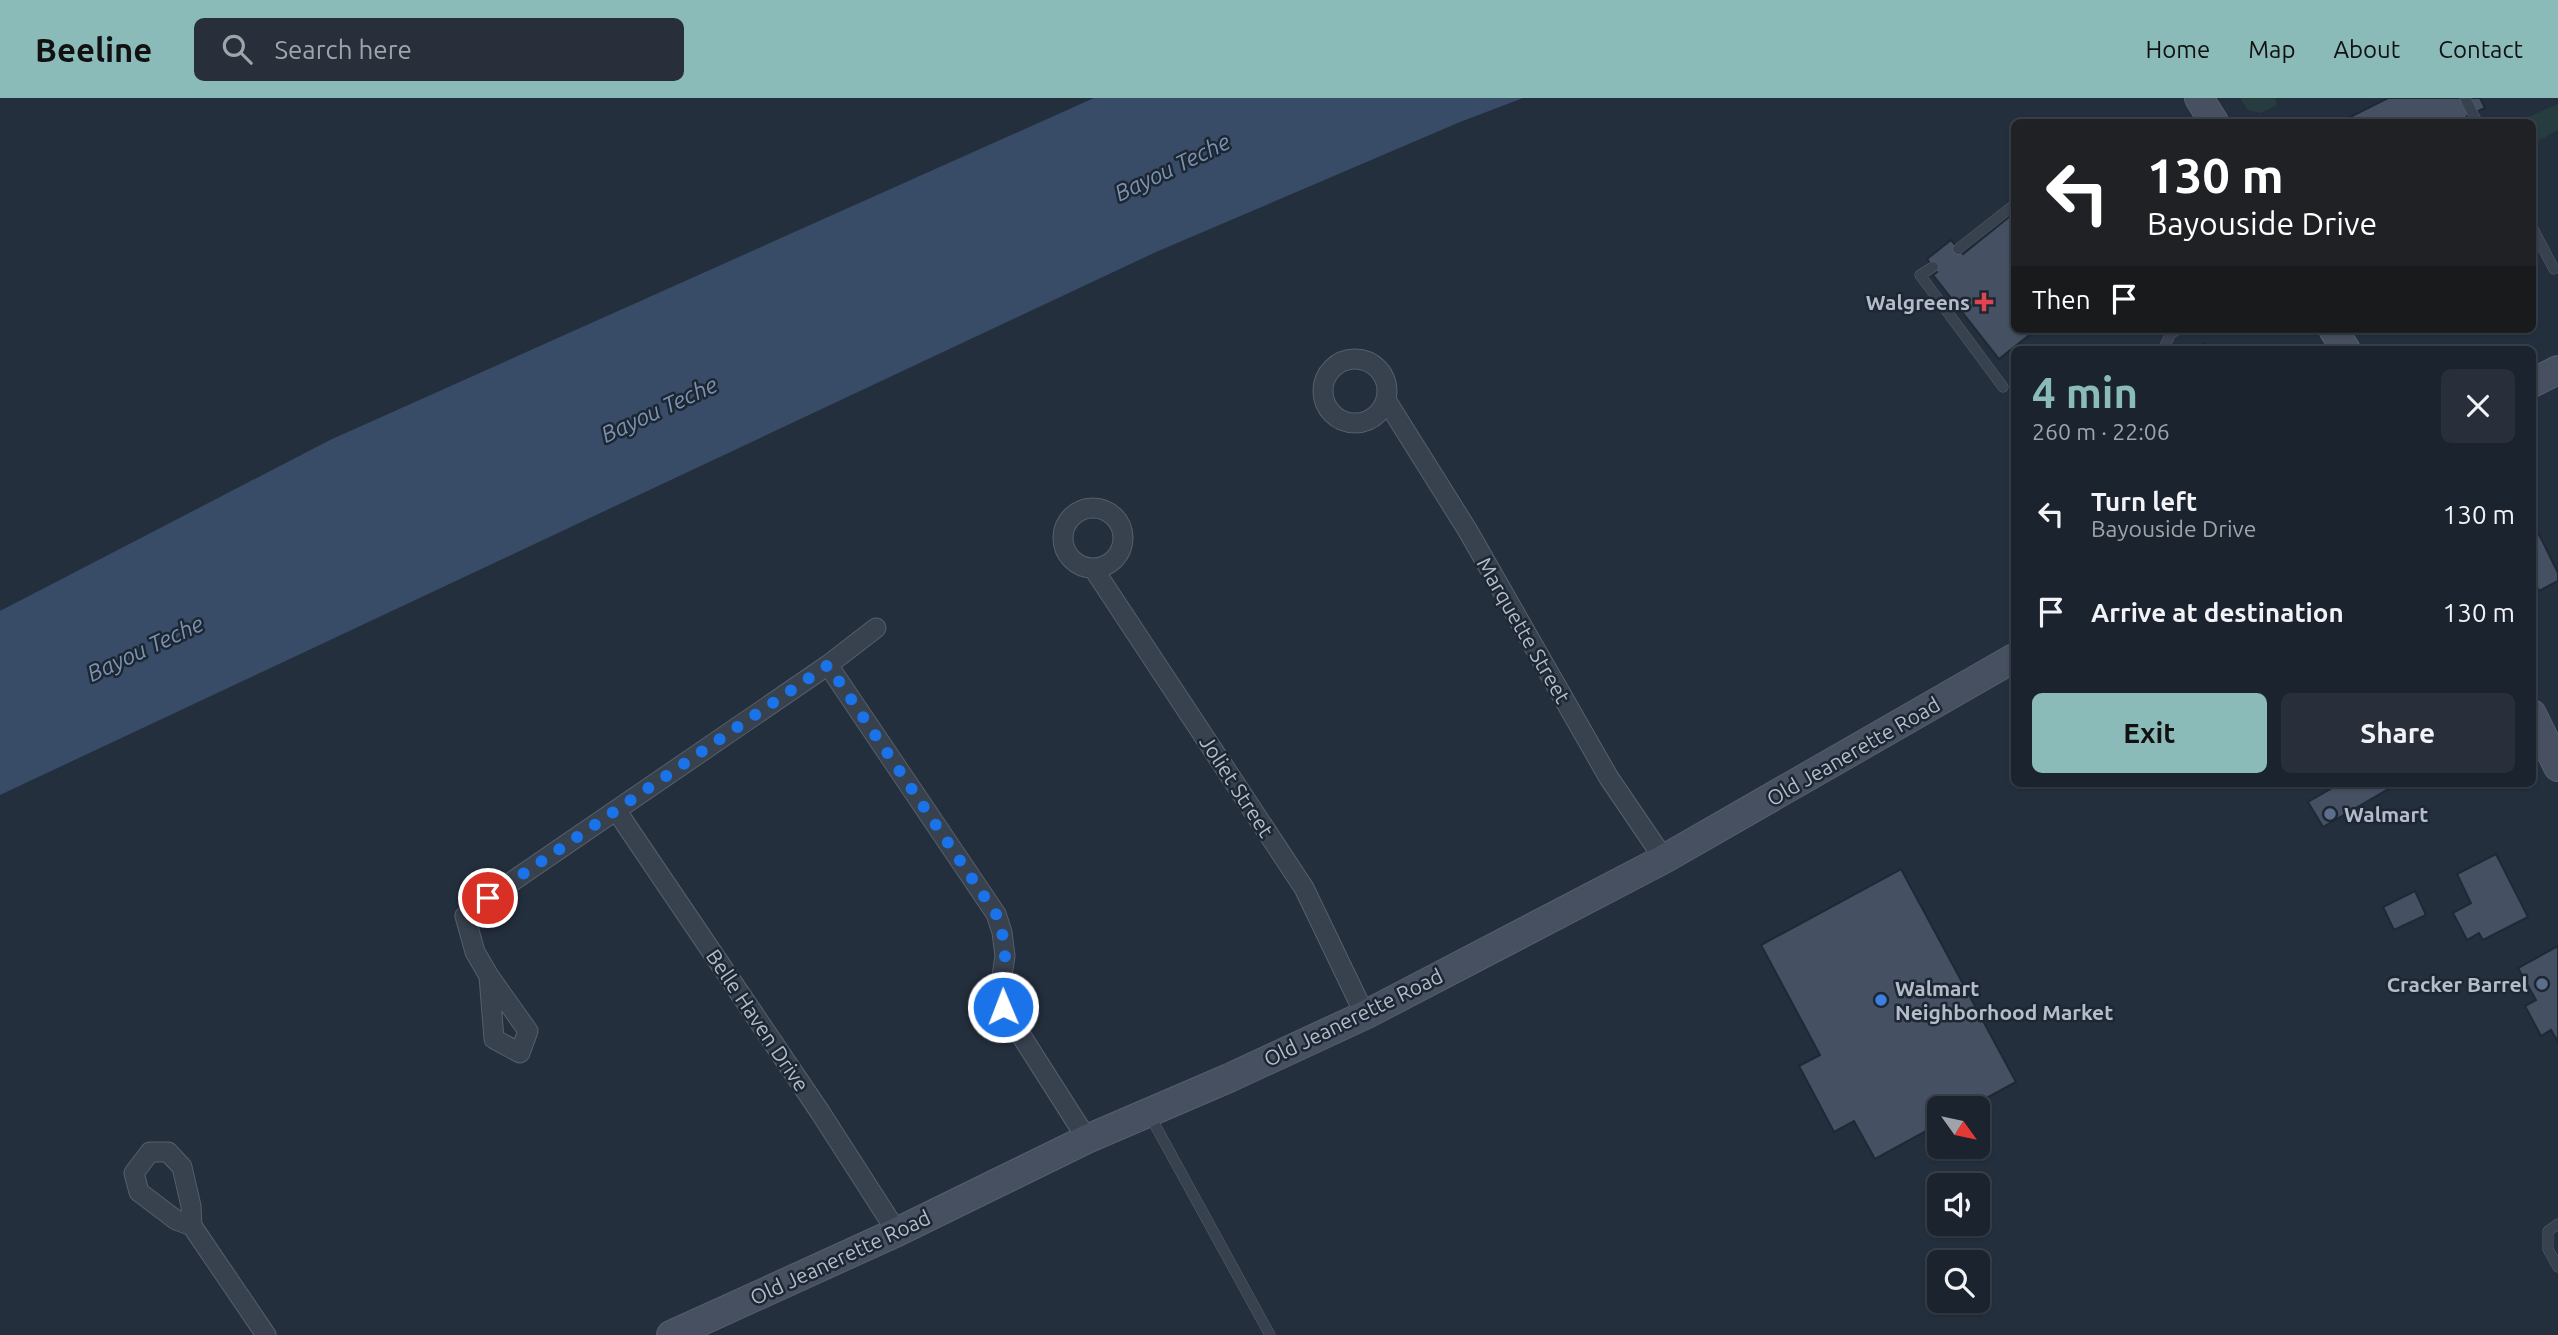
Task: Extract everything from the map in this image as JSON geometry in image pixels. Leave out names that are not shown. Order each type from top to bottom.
[{"type":"main road","points":[[2199,98],[2212,119]]},
{"type":"main road","points":[[2536,381],[2558,370]]},
{"type":"main road","name":"Old Jeanerette Road","points":[[671,1335],[897,1232],[1087,1139],[1365,1015],[1664,859],[2011,660]]},
{"type":"main road","points":[[2536,722],[2558,767]]},
{"type":"street","name":"Marquette Street","points":[[1386,400],[1468,531],[1609,778],[1664,859]]},
{"type":"street","name":"Joliet Street","points":[[1093,568],[1304,888],[1365,1015]]},
{"type":"street","points":[[489,976],[475,952],[465,916],[828,665],[876,628]]},
{"type":"street","points":[[828,665],[996,914],[1005,956],[1000,982],[1003,1007],[1087,1139]]},
{"type":"street","name":"Belle Haven Drive","points":[[616,810],[820,1112],[897,1232]]},
{"type":"street","points":[[192,1226],[266,1335]]},
{"type":"lane","points":[[2465,98],[2476,119]]},
{"type":"lane","points":[[1958,248],[2011,207]]},
{"type":"lane","points":[[2536,235],[2554,269]]},
{"type":"lane","points":[[1933,267],[1920,275],[2003,387]]},
{"type":"lane","points":[[1149,1113],[1270,1335]]},
{"type":"lane","points":[[2558,1224],[2548,1231],[2548,1249],[2558,1267]]},
{"type":"green space","points":[[2240,98],[2275,98],[2277,105],[2261,113],[2248,110]]},
{"type":"green space","points":[[2558,104],[2558,130],[2538,141],[2536,119],[2528,117]]},
{"type":"water","name":"Bayou Teche","points":[[1094,98],[1523,98],[1460,122],[1156,252],[0,795],[0,611],[330,440]]},
{"type":"building","points":[[2388,98],[2480,98],[2485,108],[2467,116],[2468,119],[2346,119]]},
{"type":"building","name":"Walgreens","points":[[2011,215],[2011,333],[2032,333],[2015,346],[2011,346],[2011,350],[1999,359],[1933,275],[1937,272],[1927,259],[1951,240],[1963,254]]},
{"type":"building","points":[[2536,528],[2558,573],[2558,581],[2539,591],[2536,585]]},
{"type":"building","name":"Walmart","points":[[2334,787],[2392,787],[2323,827],[2308,802]]},
{"type":"building","points":[[2496,854],[2528,917],[2483,940],[2479,933],[2467,940],[2453,913],[2471,903],[2457,874]]},
{"type":"building","name":"Walmart Neighborhood Market","points":[[1901,869],[2016,1082],[1990,1096],[1927,1096],[1927,1131],[1875,1159],[1854,1121],[1834,1132],[1799,1066],[1820,1055],[1761,945]]},
{"type":"building","points":[[2415,891],[2426,915],[2394,930],[2383,907]]},
{"type":"building","name":"Cracker Barrel","points":[[2558,946],[2558,1042],[2551,1030],[2541,1036],[2525,1006],[2536,1000],[2518,968]]},
{"type":"place","name":"Walgreens","points":[[1984,302]]},
{"type":"place","name":"Walmart","points":[[2330,814]]},
{"type":"place","name":"Cracker Barrel","points":[[2542,984]]},
{"type":"place","name":"Walmart Neighborhood Market","points":[[1881,1000]]},
{"type":"route","points":[[488,898],[828,665],[996,914],[1005,956],[1000,982],[1003,1007]]}]
